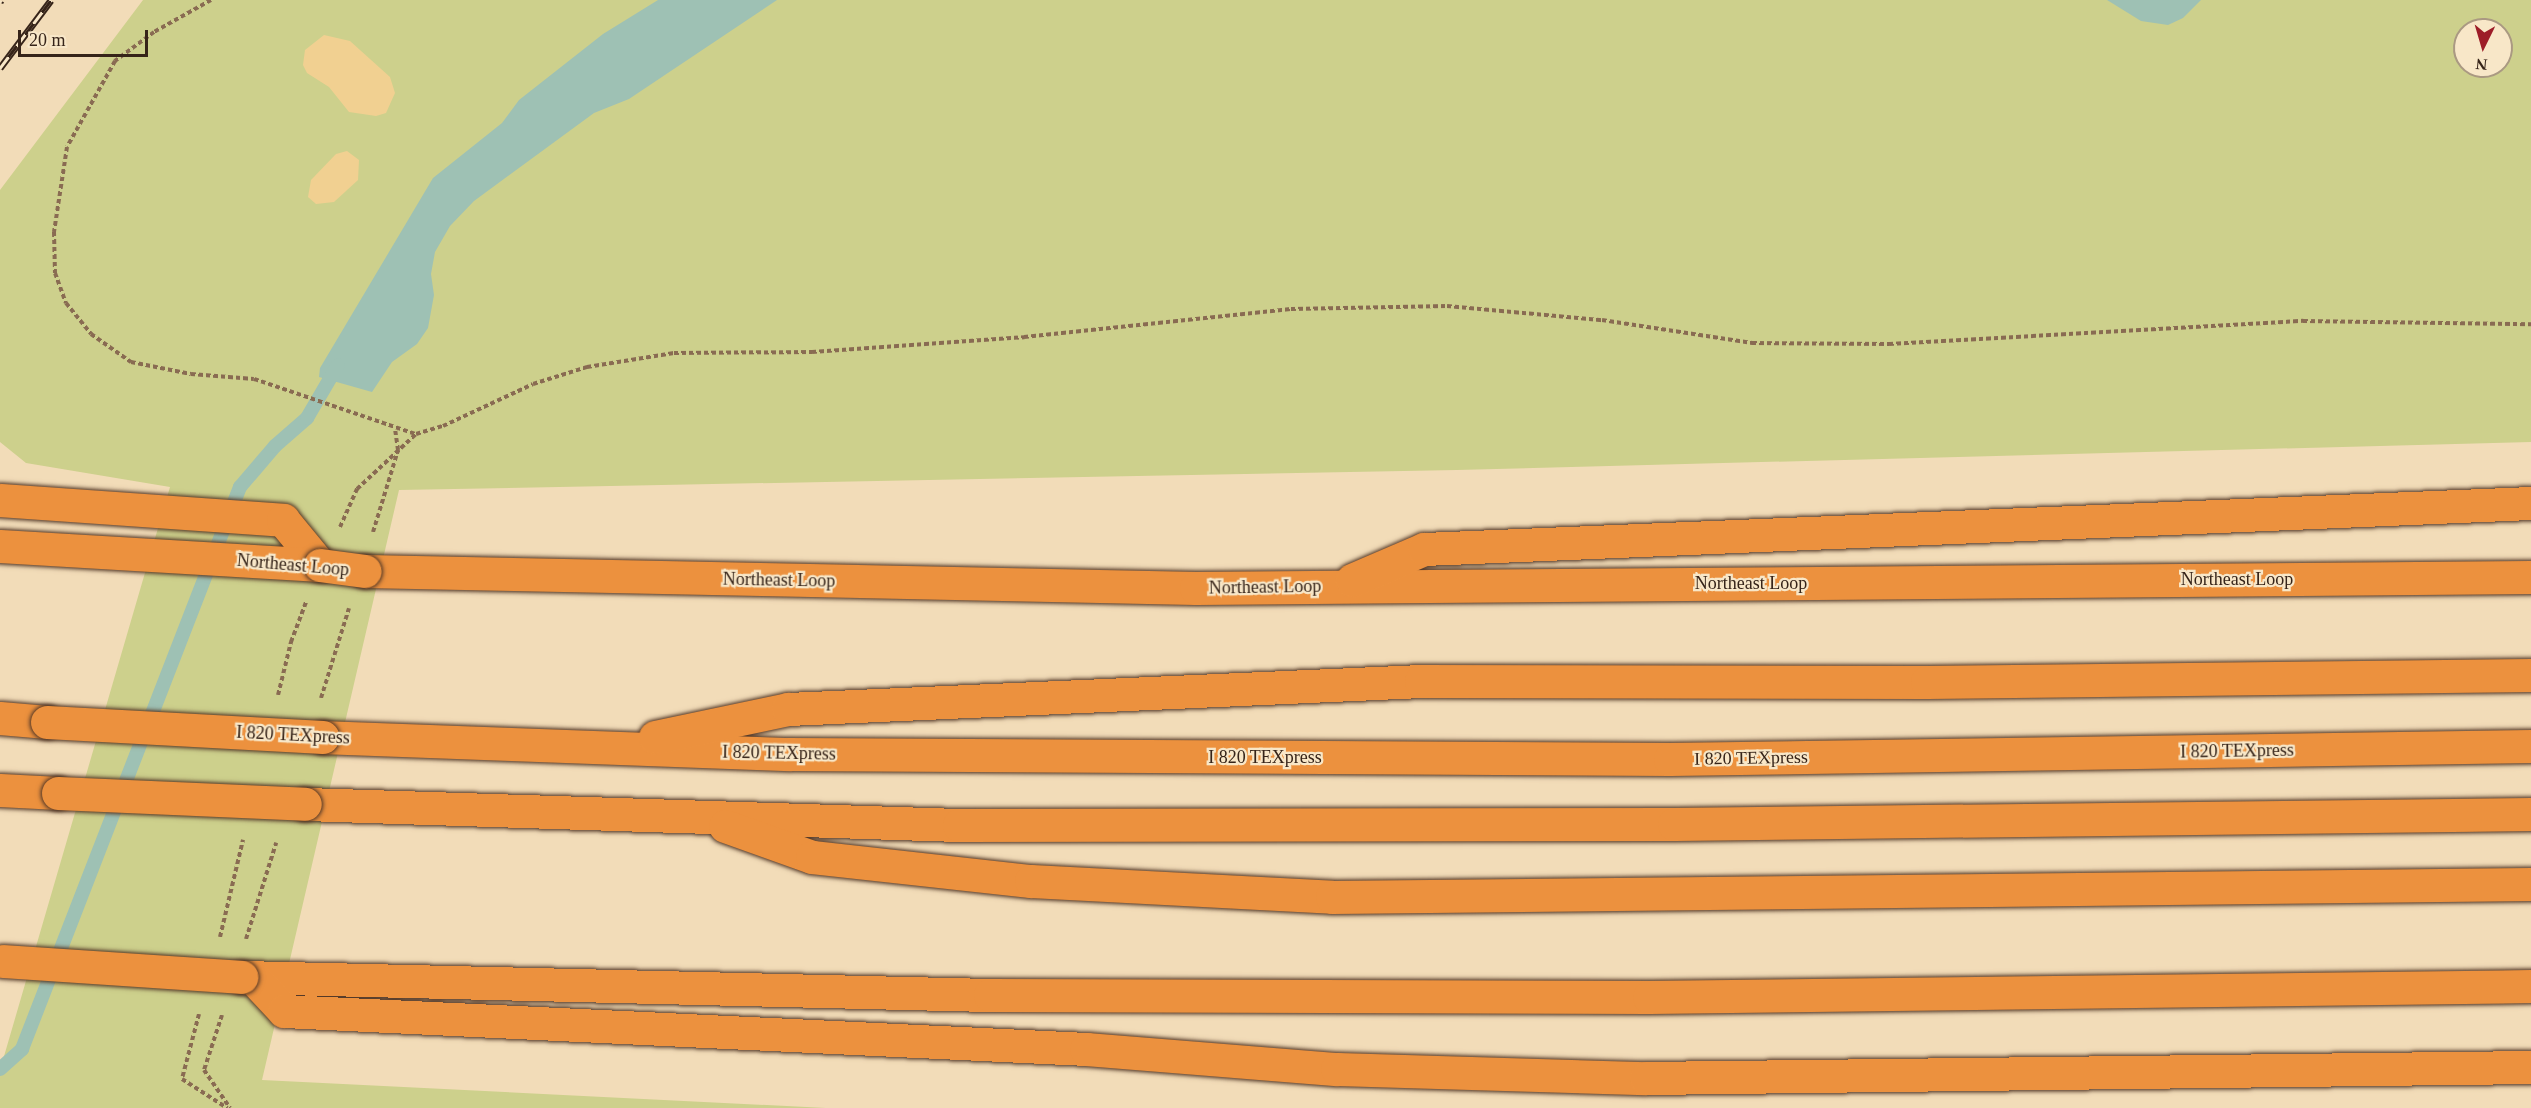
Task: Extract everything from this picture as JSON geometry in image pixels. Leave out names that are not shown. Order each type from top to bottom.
[{"type":"highway","points":[[0,500],[111,510],[282,520],[320,566]]},
{"type":"highway","points":[[1340,586],[1424,549],[2531,503]]},
{"type":"highway","name":"Northeast Loop","points":[[0,546],[320,566],[365,571],[1185,588],[2531,577]]},
{"type":"highway","points":[[599,749],[788,710],[1409,681],[1927,682],[2531,675]]},
{"type":"highway","name":"I 820 TEXpress","points":[[0,718],[323,737],[599,749],[788,754],[1670,759],[2531,746]]},
{"type":"highway","points":[[0,790],[305,804],[995,825],[1674,824],[2531,814]]},
{"type":"highway","points":[[693,815],[812,857],[1030,881],[1332,897],[2531,884]]},
{"type":"highway","points":[[1,961],[247,978],[1014,995],[1649,997],[2531,986]]},
{"type":"highway","points":[[247,978],[284,1011],[1086,1049],[1337,1069],[1646,1078],[2531,1067]]},
{"type":"path","points":[[210,0],[154,32],[115,61],[67,147],[54,232],[56,273],[66,303],[91,334],[131,362],[191,374],[254,379],[416,434],[443,426],[533,384],[587,367],[674,354],[812,352],[1024,337],[1291,309],[1447,306],[1602,320],[1752,343],[1889,344],[2303,321],[2531,324]]},
{"type":"green space","points":[[143,0],[2531,0],[2531,442],[1457,470],[399,490],[262,1080],[826,1108],[0,1108],[0,1070],[170,487],[26,463],[0,442],[0,190]]},
{"type":"sand","points":[[324,35],[350,41],[390,77],[395,93],[386,113],[376,116],[349,112],[329,87],[307,73],[303,65],[305,50]]},
{"type":"sand","points":[[347,151],[359,160],[358,180],[334,202],[316,204],[308,197],[311,180],[336,154]]},
{"type":"shaded area","points":[[658,0],[777,0],[629,99],[594,113],[474,201],[450,226],[435,252],[431,274],[434,295],[428,328],[417,344],[392,362],[372,392],[319,377],[320,368],[433,178],[502,123],[519,100],[603,34]]},
{"type":"shaded area","points":[[2107,0],[2201,0],[2183,18],[2168,25],[2141,21]]},
{"type":"waterway","points":[[0,1069],[22,1049],[240,487],[275,446],[307,418],[338,365]]},
{"type":"railway","points":[[0,68],[51,0]]}]
